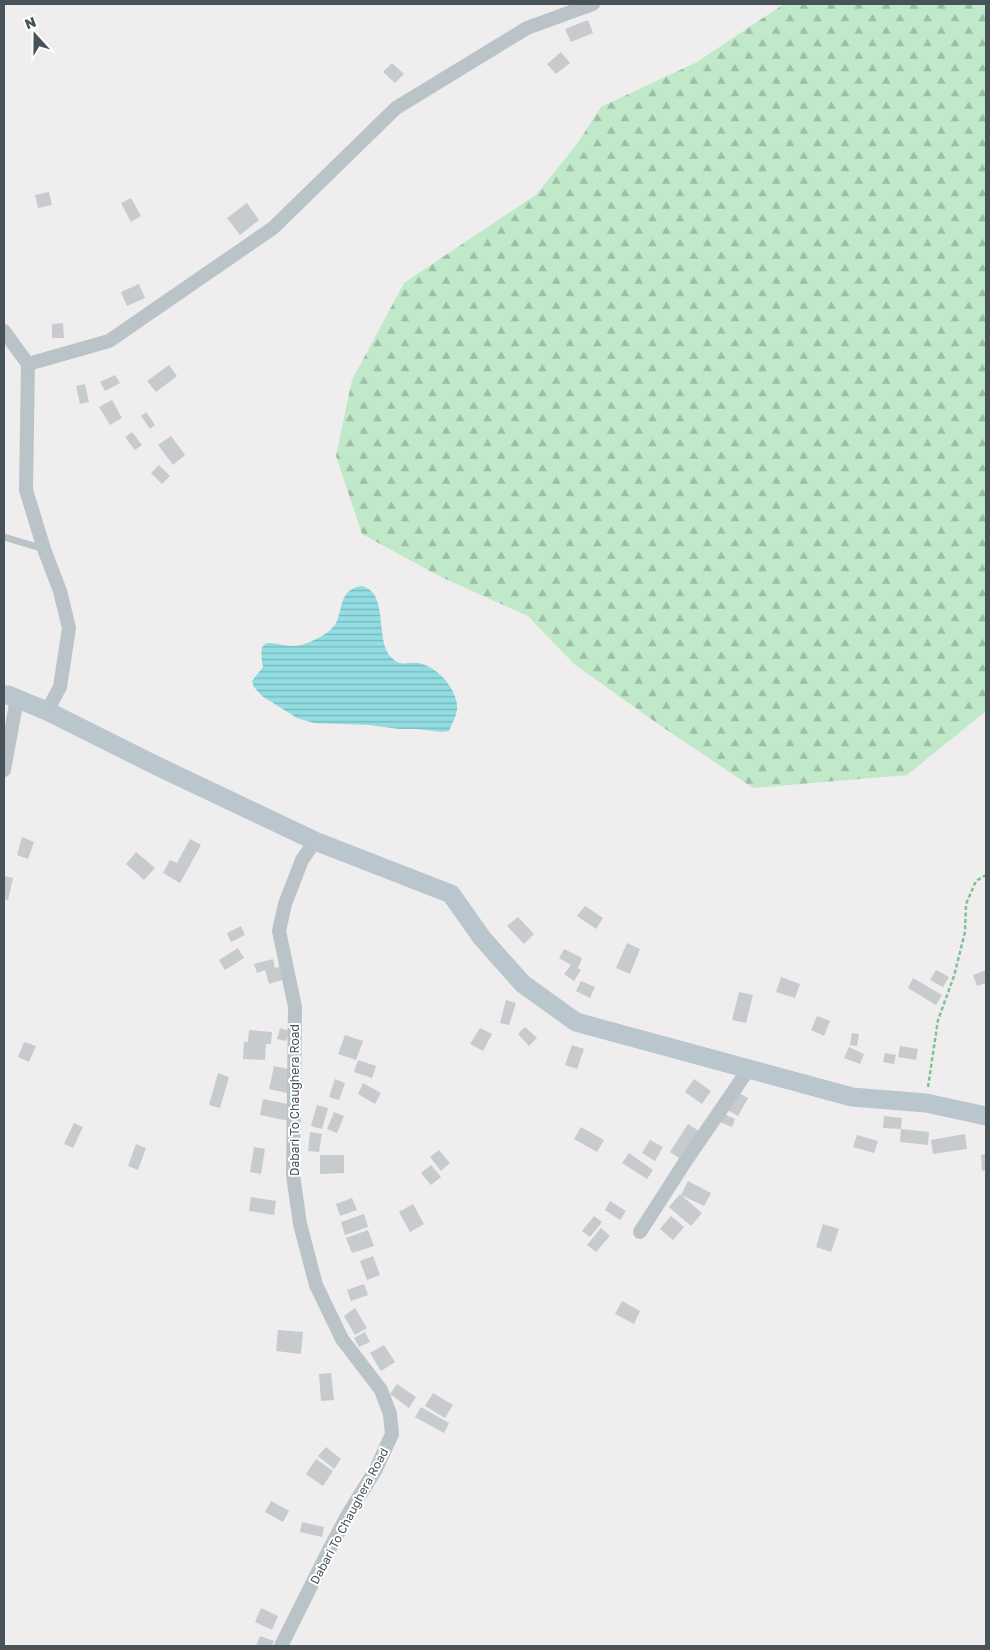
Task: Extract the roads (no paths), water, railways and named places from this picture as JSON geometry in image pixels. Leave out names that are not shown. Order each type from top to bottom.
[{"type":"main road","points":[[8,694],[47,711],[315,842],[451,894],[482,938],[523,984],[576,1022],[852,1097],[926,1103],[986,1116]]},
{"type":"street","points":[[28,364],[109,341],[273,228],[396,108],[527,28],[593,4]]},
{"type":"street","points":[[4,331],[28,364],[26,490],[44,549],[60,591],[70,628],[60,687],[47,711]]},
{"type":"street","points":[[4,770],[8,694]]},
{"type":"street","name":"Dabari To Chaughera Road","points":[[281,1646],[347,1516],[376,1469],[392,1434],[390,1414],[381,1390],[342,1339],[316,1284],[300,1224],[293,1175],[295,1007],[280,931],[285,904],[298,869],[315,842]]},
{"type":"street","points":[[640,1232],[748,1070]]},
{"type":"lane","points":[[4,537],[44,549]]},
{"type":"water","points":[[361,586],[370,590],[379,606],[383,638],[390,656],[398,662],[417,663],[428,666],[447,682],[457,703],[456,715],[449,731],[314,723],[297,718],[262,696],[254,687],[252,681],[263,667],[261,656],[264,645],[273,643],[297,646],[322,636],[336,624],[343,599],[349,591]]}]
